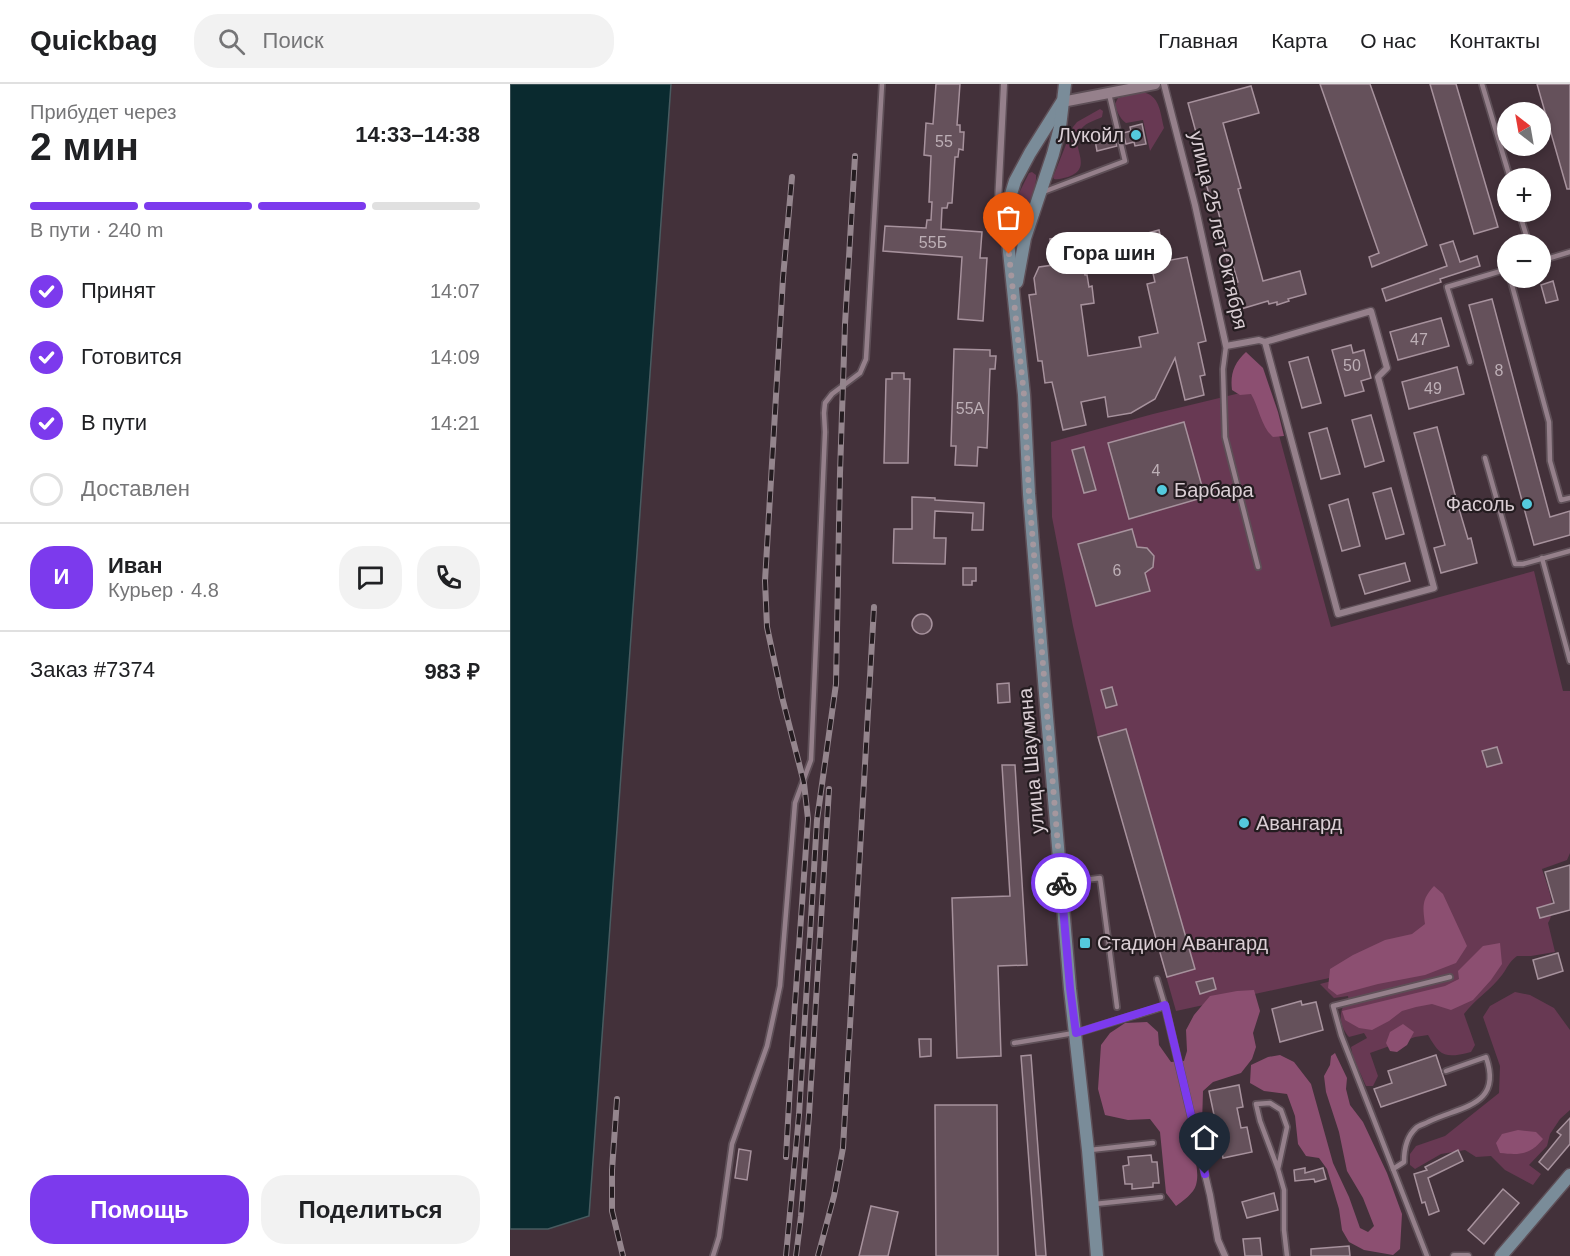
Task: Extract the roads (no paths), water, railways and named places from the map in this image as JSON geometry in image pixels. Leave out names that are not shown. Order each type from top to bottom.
[{"type":"main road","points":[[1062,102],[1065,84]]},
{"type":"main road","name":"улица Шаумяна","points":[[1062,102],[1015,181],[1008,204],[1007,232],[1024,395],[1029,494],[1070,988],[1097,1256]]},
{"type":"main road","name":"улица Шаумяна","points":[[1014,298],[1025,238],[1060,127],[1062,102]]},
{"type":"main road","points":[[1008,204],[1014,214],[1023,217],[1033,213]]},
{"type":"main road","points":[[1501,1256],[1570,1175]]},
{"type":"street","points":[[1004,84],[998,202],[1008,204]]},
{"type":"street","points":[[1062,102],[1155,84]]},
{"type":"street","name":"улица 25 лет Октября","points":[[1164,84],[1195,205],[1226,346],[1259,340],[1264,342],[1371,311],[1387,368],[1378,377],[1434,588],[1338,614],[1264,342]]},
{"type":"street","points":[[1076,1033],[1165,1005],[1210,1195],[1218,1240],[1225,1256]]},
{"type":"street","points":[[1455,1256],[1468,1256]]},
{"type":"lane","points":[[713,1256],[719,1236],[732,1144],[767,1046],[780,986],[795,803],[811,760],[825,403],[832,394],[860,373],[867,359],[882,84]]},
{"type":"lane","points":[[1482,84],[1507,168]]},
{"type":"lane","points":[[1040,193],[1125,161],[1109,93]]},
{"type":"lane","points":[[1551,258],[1570,252]]},
{"type":"lane","points":[[1470,362],[1447,287],[1497,272]]},
{"type":"lane","points":[[1513,288],[1549,422],[1551,461],[1561,500],[1570,498]]},
{"type":"lane","points":[[1226,346],[1223,369],[1225,437],[1258,567]]},
{"type":"lane","points":[[1485,458],[1515,564],[1524,564],[1570,551]]},
{"type":"lane","points":[[1542,558],[1570,662]]},
{"type":"lane","points":[[1061,883],[1100,878],[1117,1007]]},
{"type":"lane","points":[[1427,1256],[1341,1035],[1333,1006],[1450,977]]},
{"type":"lane","points":[[1157,979],[1165,1005]]},
{"type":"lane","points":[[1014,1043],[1076,1033]]},
{"type":"lane","points":[[1393,1169],[1404,1162],[1407,1140],[1416,1128],[1479,1100],[1488,1089],[1491,1077],[1486,1057],[1446,1071]]},
{"type":"lane","points":[[1278,1169],[1287,1127],[1281,1110],[1270,1103],[1256,1104],[1284,1190],[1284,1230],[1287,1256]]},
{"type":"lane","points":[[1088,1150],[1153,1143]]},
{"type":"lane","points":[[1092,1205],[1161,1197]]},
{"type":"water","points":[[510,84],[671,84],[589,1216],[548,1229],[510,1229]]},
{"type":"railway","points":[[786,1256],[799,1115],[817,820],[836,684],[845,324],[855,156]]},
{"type":"railway","points":[[786,1157],[808,819],[804,783],[767,627],[765,581],[783,278],[792,177]]},
{"type":"railway","points":[[818,1256],[834,1196],[843,1148],[874,607]]},
{"type":"railway","points":[[796,1256],[809,1115],[829,789]]},
{"type":"railway","points":[[617,1099],[612,1170],[612,1211],[623,1256]]},
{"type":"place","name":"Лукойл","points":[[1136,135]]},
{"type":"place","name":"Гора шин","points":[[1009,254]]},
{"type":"place","name":"Барбара","points":[[1162,490]]},
{"type":"place","name":"Фасоль","points":[[1527,504]]},
{"type":"place","name":"Авангард","points":[[1244,823]]},
{"type":"place","name":"Стадион Авангард","points":[[1085,943]]}]
